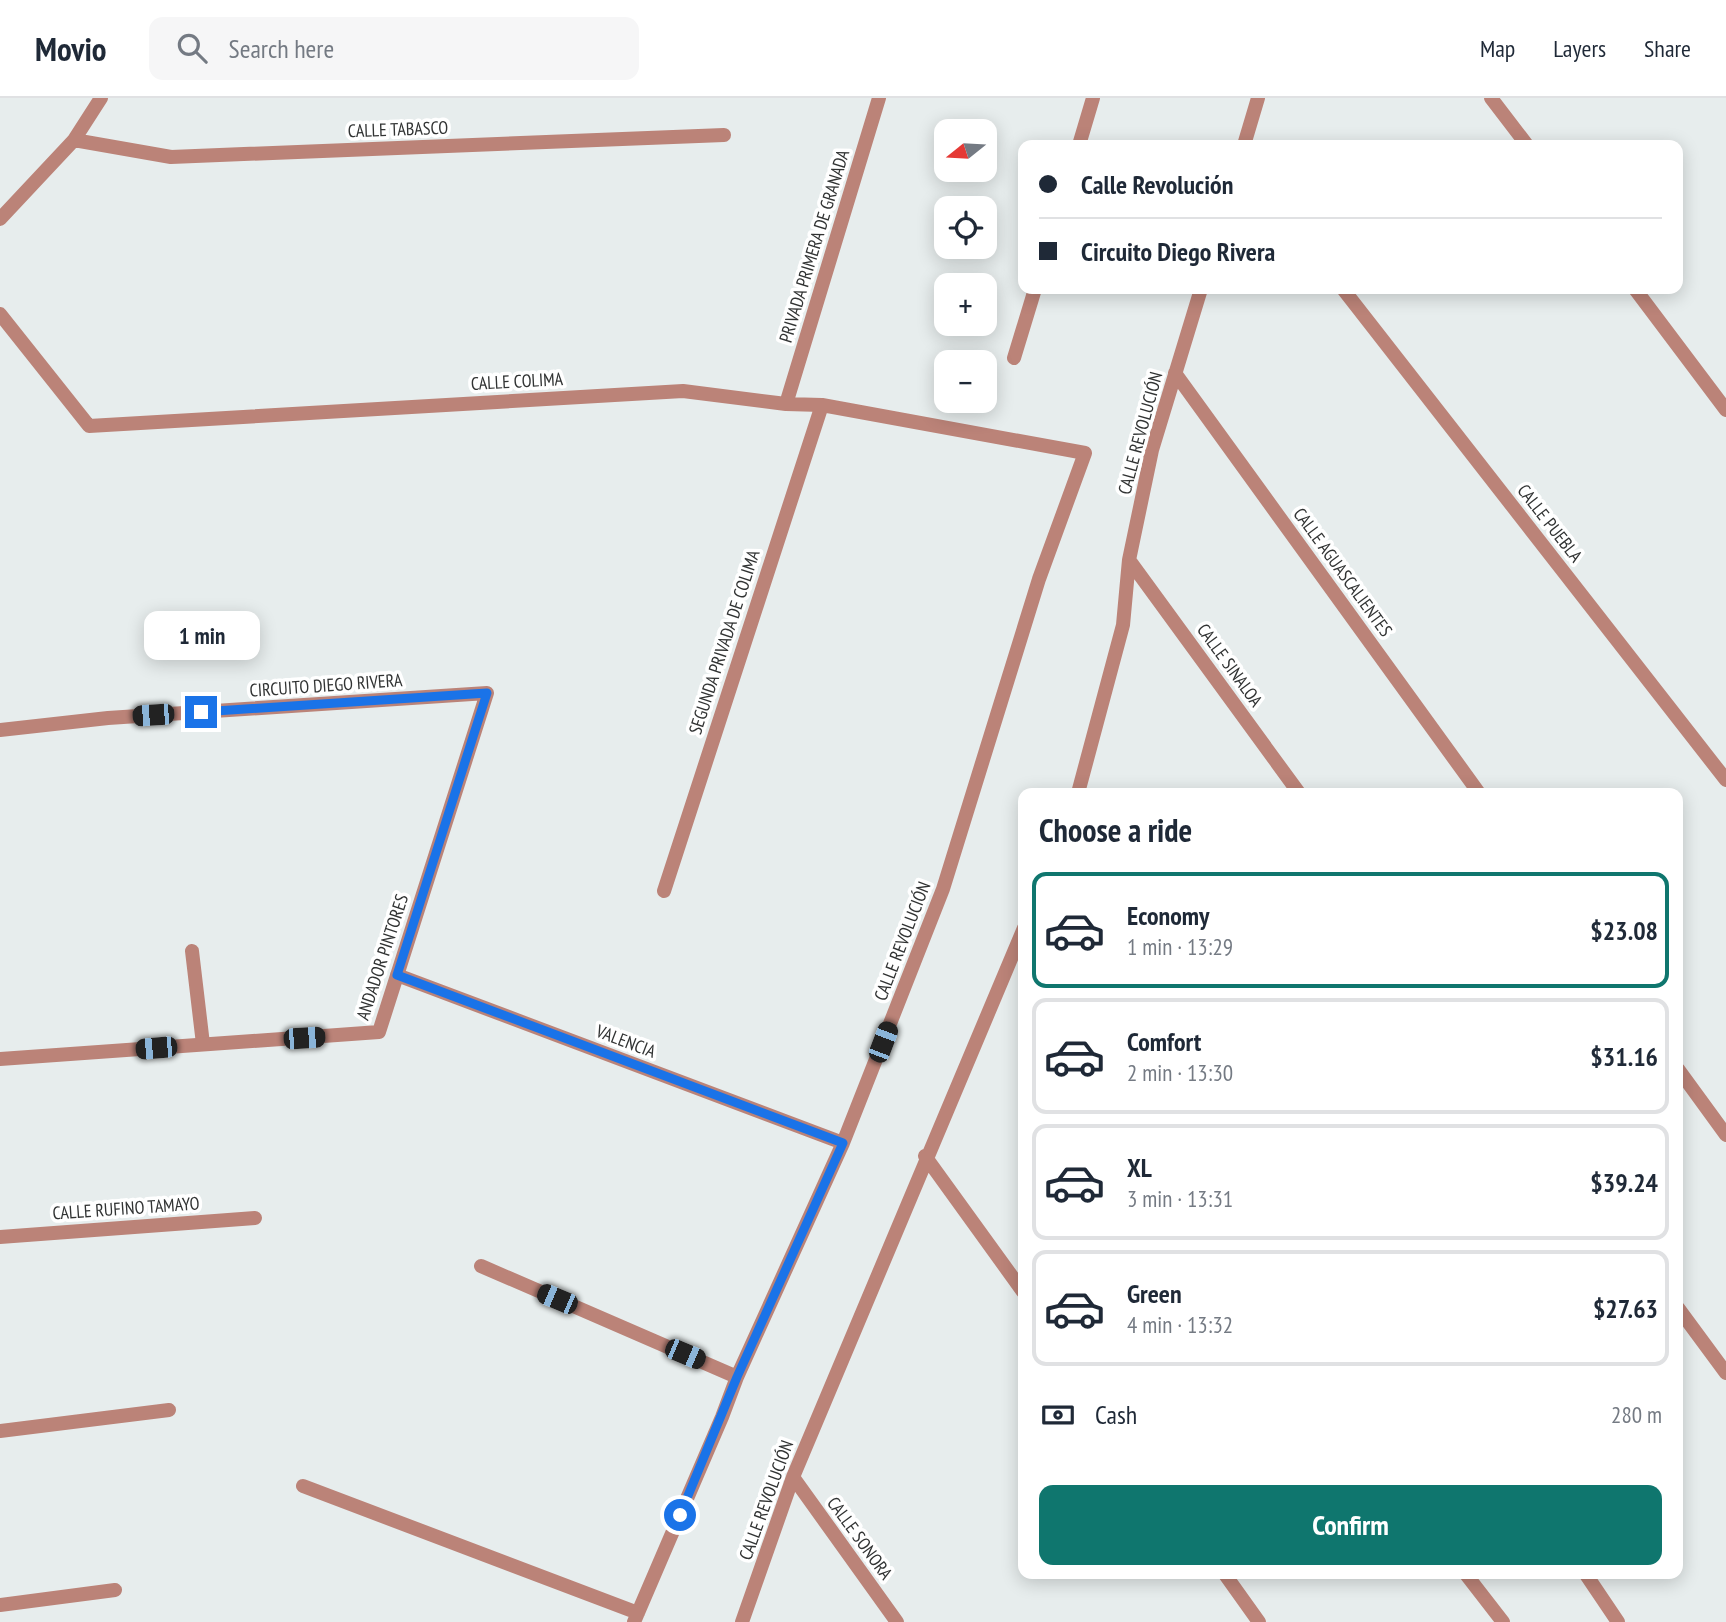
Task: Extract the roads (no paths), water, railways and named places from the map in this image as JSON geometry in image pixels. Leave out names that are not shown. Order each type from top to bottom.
[{"type":"street","points":[[0,219],[74,140],[101,98]]},
{"type":"street","name":"PRIVADA PRIMERA DE GRANADA","points":[[786,404],[879,98]]},
{"type":"street","points":[[1080,140],[1093,98]]},
{"type":"street","points":[[1245,140],[1258,98]]},
{"type":"street","points":[[1491,98],[1523,140]]},
{"type":"street","name":"CALLE TABASCO","points":[[74,140],[171,158],[724,135]]},
{"type":"street","points":[[1014,358],[1033,294]]},
{"type":"street","name":"CALLE REVOLUCIÓN","points":[[1079,788],[1123,625],[1129,560],[1152,450],[1199,294]]},
{"type":"street","name":"CALLE PUEBLA","points":[[1347,294],[1726,780]]},
{"type":"street","points":[[1639,294],[1726,410]]},
{"type":"street","name":"CALLE COLIMA","points":[[0,314],[89,426],[682,391],[786,404],[821,405],[1085,453]]},
{"type":"street","name":"CALLE AGUASCALIENTES","points":[[1175,373],[1475,788]]},
{"type":"street","name":"SEGUNDA PRIVADA DE COLIMA","points":[[664,891],[821,405]]},
{"type":"street","name":"CALLE REVOLUCIÓN","points":[[636,1617],[737,1377],[843,1143],[943,889],[1039,579],[1085,453]]},
{"type":"street","name":"CALLE SINALOA","points":[[1129,560],[1296,788]]},
{"type":"street","name":"CIRCUITO DIEGO RIVERA","points":[[0,730],[108,718],[487,693]]},
{"type":"street","name":"ANDADOR PINTORES","points":[[0,1059],[379,1032],[487,693]]},
{"type":"street","name":"CALLE REVOLUCIÓN","points":[[742,1622],[793,1477],[925,1156],[1018,942]]},
{"type":"street","points":[[192,951],[203,1044]]},
{"type":"street","name":"VALENCIA","points":[[397,975],[843,1143]]},
{"type":"street","points":[[1683,1076],[1726,1135]]},
{"type":"street","points":[[925,1156],[1018,1285]]},
{"type":"street","name":"CALLE RUFINO TAMAYO","points":[[0,1237],[255,1218]]},
{"type":"street","points":[[481,1266],[737,1377]]},
{"type":"street","points":[[1683,1315],[1726,1373]]},
{"type":"street","points":[[0,1431],[169,1410]]},
{"type":"street","name":"CALLE SONORA","points":[[793,1477],[897,1622]]},
{"type":"street","points":[[303,1486],[636,1617]]},
{"type":"street","points":[[1228,1579],[1259,1622]]},
{"type":"street","points":[[1470,1579],[1503,1622]]},
{"type":"street","points":[[1588,1579],[1618,1622]]},
{"type":"street","points":[[0,1605],[115,1590]]}]
